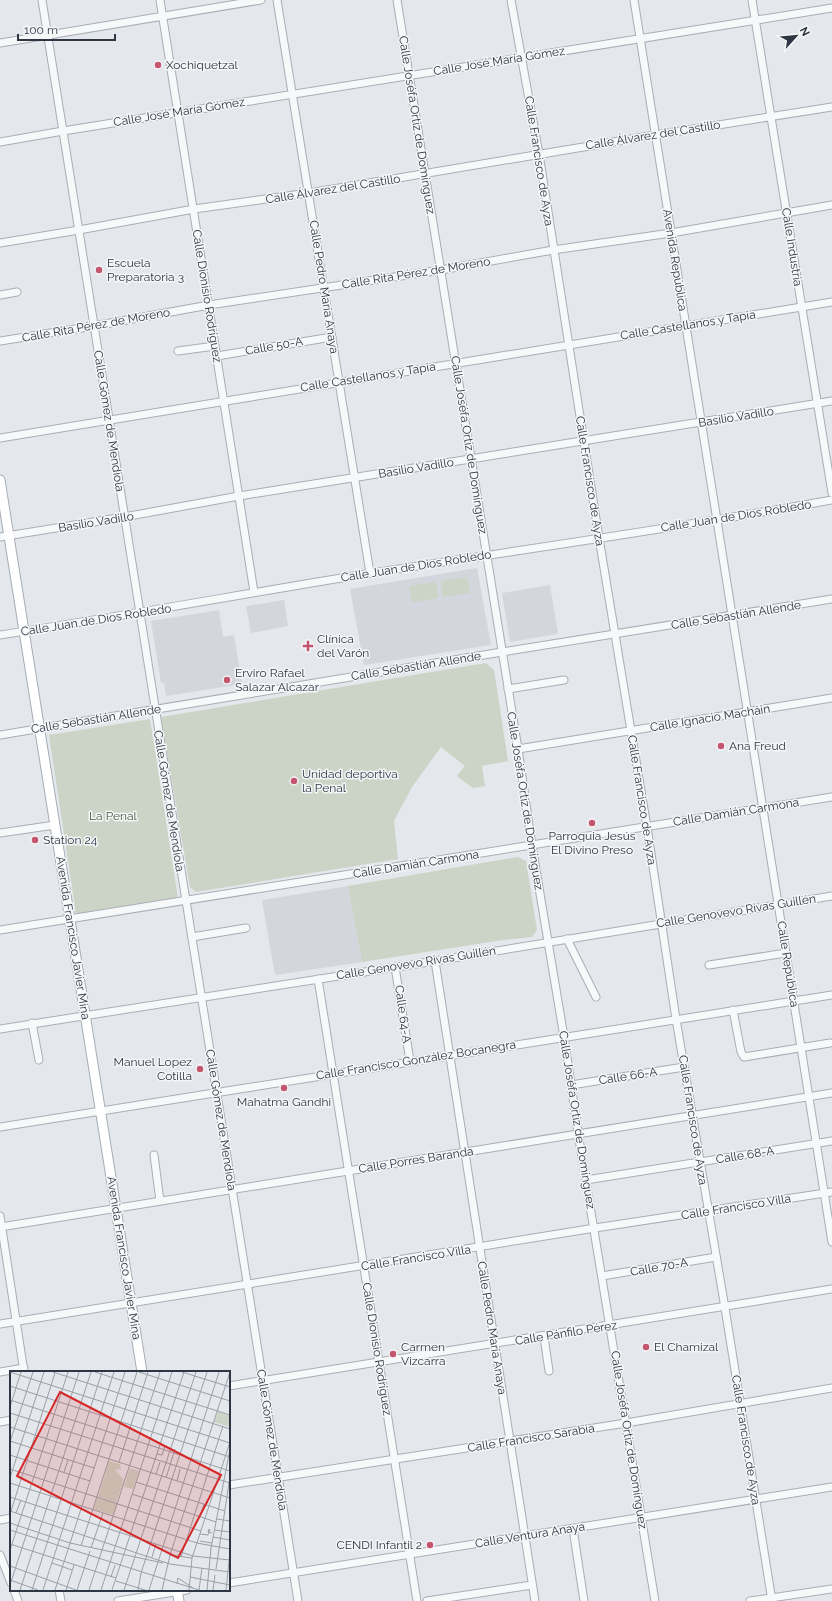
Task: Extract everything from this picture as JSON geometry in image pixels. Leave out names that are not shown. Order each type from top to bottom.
[{"type":"main road","name":"Avenida Francisco Javier Mina","points":[[0,480],[4,536],[24,632],[142,1371]]},
{"type":"main road","points":[[179,1601],[181,1591]]},
{"type":"street","name":"Calle Gómez de Mendiola","points":[[42,0],[298,1601]]},
{"type":"street","name":"Calle Dionisio Rodríguez","points":[[160,0],[254,592]]},
{"type":"street","points":[[0,43],[261,0]]},
{"type":"street","name":"Calle Pedro María Anaya","points":[[277,0],[370,573]]},
{"type":"street","name":"Calle Joséfa Ortiz de Domínguez","points":[[397,0],[518,749],[578,1133],[595,1228],[655,1601]]},
{"type":"street","name":"Calle Francisco de Ayza","points":[[512,0],[539,154],[568,345],[647,827],[676,1020],[725,1308],[772,1600]]},
{"type":"street","name":"Avenida República","points":[[634,0],[717,521]]},
{"type":"street","name":"Calle Industria","points":[[752,0],[832,493]]},
{"type":"street","name":"Calle José María Gómez","points":[[0,142],[178,112],[832,8]]},
{"type":"street","name":"Calle Álvarez del Castillo","points":[[0,243],[194,209],[309,193],[832,107]]},
{"type":"street","name":"Calle Rita Pérez de Moreno","points":[[0,341],[209,305],[324,289],[553,250],[671,233],[832,205]]},
{"type":"street","points":[[0,295],[17,292]]},
{"type":"street","name":"Calle Castellanos y Tapia","points":[[0,438],[832,302]]},
{"type":"street","name":"Calle 50-A","points":[[217,356],[332,337]]},
{"type":"street","points":[[178,351],[215,346]]},
{"type":"street","name":"Basilio Vadillo","points":[[4,536],[124,518],[239,496],[832,401]]},
{"type":"street","name":"Calle Juan de Dios Robledo","points":[[0,635],[139,613],[370,573],[717,521],[832,500]]},
{"type":"street","name":"Calle República","points":[[717,521],[832,1242]]},
{"type":"street","name":"Calle Sebastián Allende","points":[[0,735],[832,599]]},
{"type":"street","points":[[508,689],[564,680]]},
{"type":"street","name":"Calle Ignacio Macháin","points":[[518,749],[832,698]]},
{"type":"street","name":"Calle Damián Carmona","points":[[0,930],[832,797]]},
{"type":"street","points":[[0,833],[55,825]]},
{"type":"street","name":"Calle Genovevo Rivas Guillén","points":[[0,1028],[435,961],[832,896]]},
{"type":"street","points":[[192,937],[246,928]]},
{"type":"street","points":[[567,939],[596,997]]},
{"type":"street","points":[[709,965],[786,953]]},
{"type":"street","name":"Calle Pedro María Anaya","points":[[435,961],[535,1601]]},
{"type":"street","name":"Calle 64-A","points":[[396,967],[410,1061]]},
{"type":"street","name":"Calle Dionisio Rodríguez","points":[[318,979],[417,1601]]},
{"type":"street","name":"Calle Francisco González Bocanegra","points":[[0,1127],[832,995]]},
{"type":"street","points":[[733,1010],[743,1056],[830,1043]]},
{"type":"street","points":[[32,1023],[39,1060]]},
{"type":"street","name":"Calle 66-A","points":[[571,1085],[684,1067]]},
{"type":"street","name":"Calle Porres Baranda","points":[[1,1226],[116,1209],[692,1114],[832,1093]]},
{"type":"street","name":"Calle 68-A","points":[[586,1180],[832,1141]]},
{"type":"street","points":[[154,1155],[160,1201]]},
{"type":"street","name":"Calle Francisco Villa","points":[[0,1324],[595,1228],[832,1192]]},
{"type":"street","points":[[0,1216],[24,1370],[12,1371]]},
{"type":"street","name":"Calle 70-A","points":[[602,1276],[716,1257]]},
{"type":"street","name":"Calle Pánfilo Pérez","points":[[230,1386],[832,1290]]},
{"type":"street","points":[[544,1336],[549,1372]]},
{"type":"street","points":[[0,1372],[10,1371]]},
{"type":"street","name":"Calle Francisco Sarabia","points":[[230,1485],[626,1423],[832,1388]]},
{"type":"street","points":[[0,1422],[10,1420]]},
{"type":"street","name":"Calle Ventura Anaya","points":[[230,1583],[832,1487]]},
{"type":"street","points":[[0,1520],[10,1518]]},
{"type":"street","points":[[573,1528],[584,1601]]},
{"type":"street","points":[[0,1555],[10,1580]]},
{"type":"street","points":[[426,1601],[532,1585]]},
{"type":"street","points":[[750,1601],[772,1600],[832,1589]]},
{"type":"street","points":[[14,1591],[18,1601]]},
{"type":"street","points":[[59,1591],[61,1601]]},
{"type":"street","points":[[118,1601],[175,1591]]},
{"type":"shaded area","points":[[477,568],[491,645],[364,665],[350,589]]},
{"type":"shaded area","points":[[550,585],[558,634],[510,642],[502,593]]},
{"type":"shaded area","points":[[284,600],[288,626],[251,633],[246,606]]},
{"type":"shaded area","points":[[219,610],[223,637],[234,635],[242,684],[166,696],[164,683],[161,683],[151,621]]},
{"type":"shaded area","points":[[348,886],[362,962],[275,975],[262,900]]},
{"type":"green space","points":[[467,577],[470,593],[443,597],[441,581]]},
{"type":"green space","points":[[436,582],[438,598],[412,602],[409,586]]},
{"type":"green space","name":"Unidad deportiva la Penal","points":[[486,663],[494,670],[508,761],[482,766],[485,786],[473,788],[457,776],[465,766],[441,747],[412,787],[394,821],[398,859],[196,892],[190,887],[161,717]]},
{"type":"green space","name":"La Penal","points":[[150,719],[178,898],[76,914],[49,735]]},
{"type":"green space","points":[[518,857],[526,861],[537,930],[532,937],[503,940],[362,962],[348,886]]},
{"type":"place","name":"Xochiquetzal","points":[[158,65]]},
{"type":"place","name":"Escuela Preparatoria 3","points":[[99,270]]},
{"type":"place","name":"Clínica del Varón","points":[[308,646]]},
{"type":"place","name":"Erviro Rafael Salazar Alcazar","points":[[227,680]]},
{"type":"place","name":"Ana Freud","points":[[721,746]]},
{"type":"place","name":"Unidad deportiva la Penal","points":[[294,781]]},
{"type":"place","name":"Parroquia Jesús El Divino Preso","points":[[592,823]]},
{"type":"place","name":"Station 24","points":[[35,840]]},
{"type":"place","name":"Manuel Lopez Cotilla","points":[[200,1069]]},
{"type":"place","name":"Mahatma Gandhi","points":[[284,1088]]},
{"type":"place","name":"El Chamizal","points":[[646,1347]]},
{"type":"place","name":"Carmen Vizcarra","points":[[393,1354]]},
{"type":"place","name":"CENDI Infantil 2","points":[[430,1545]]}]
